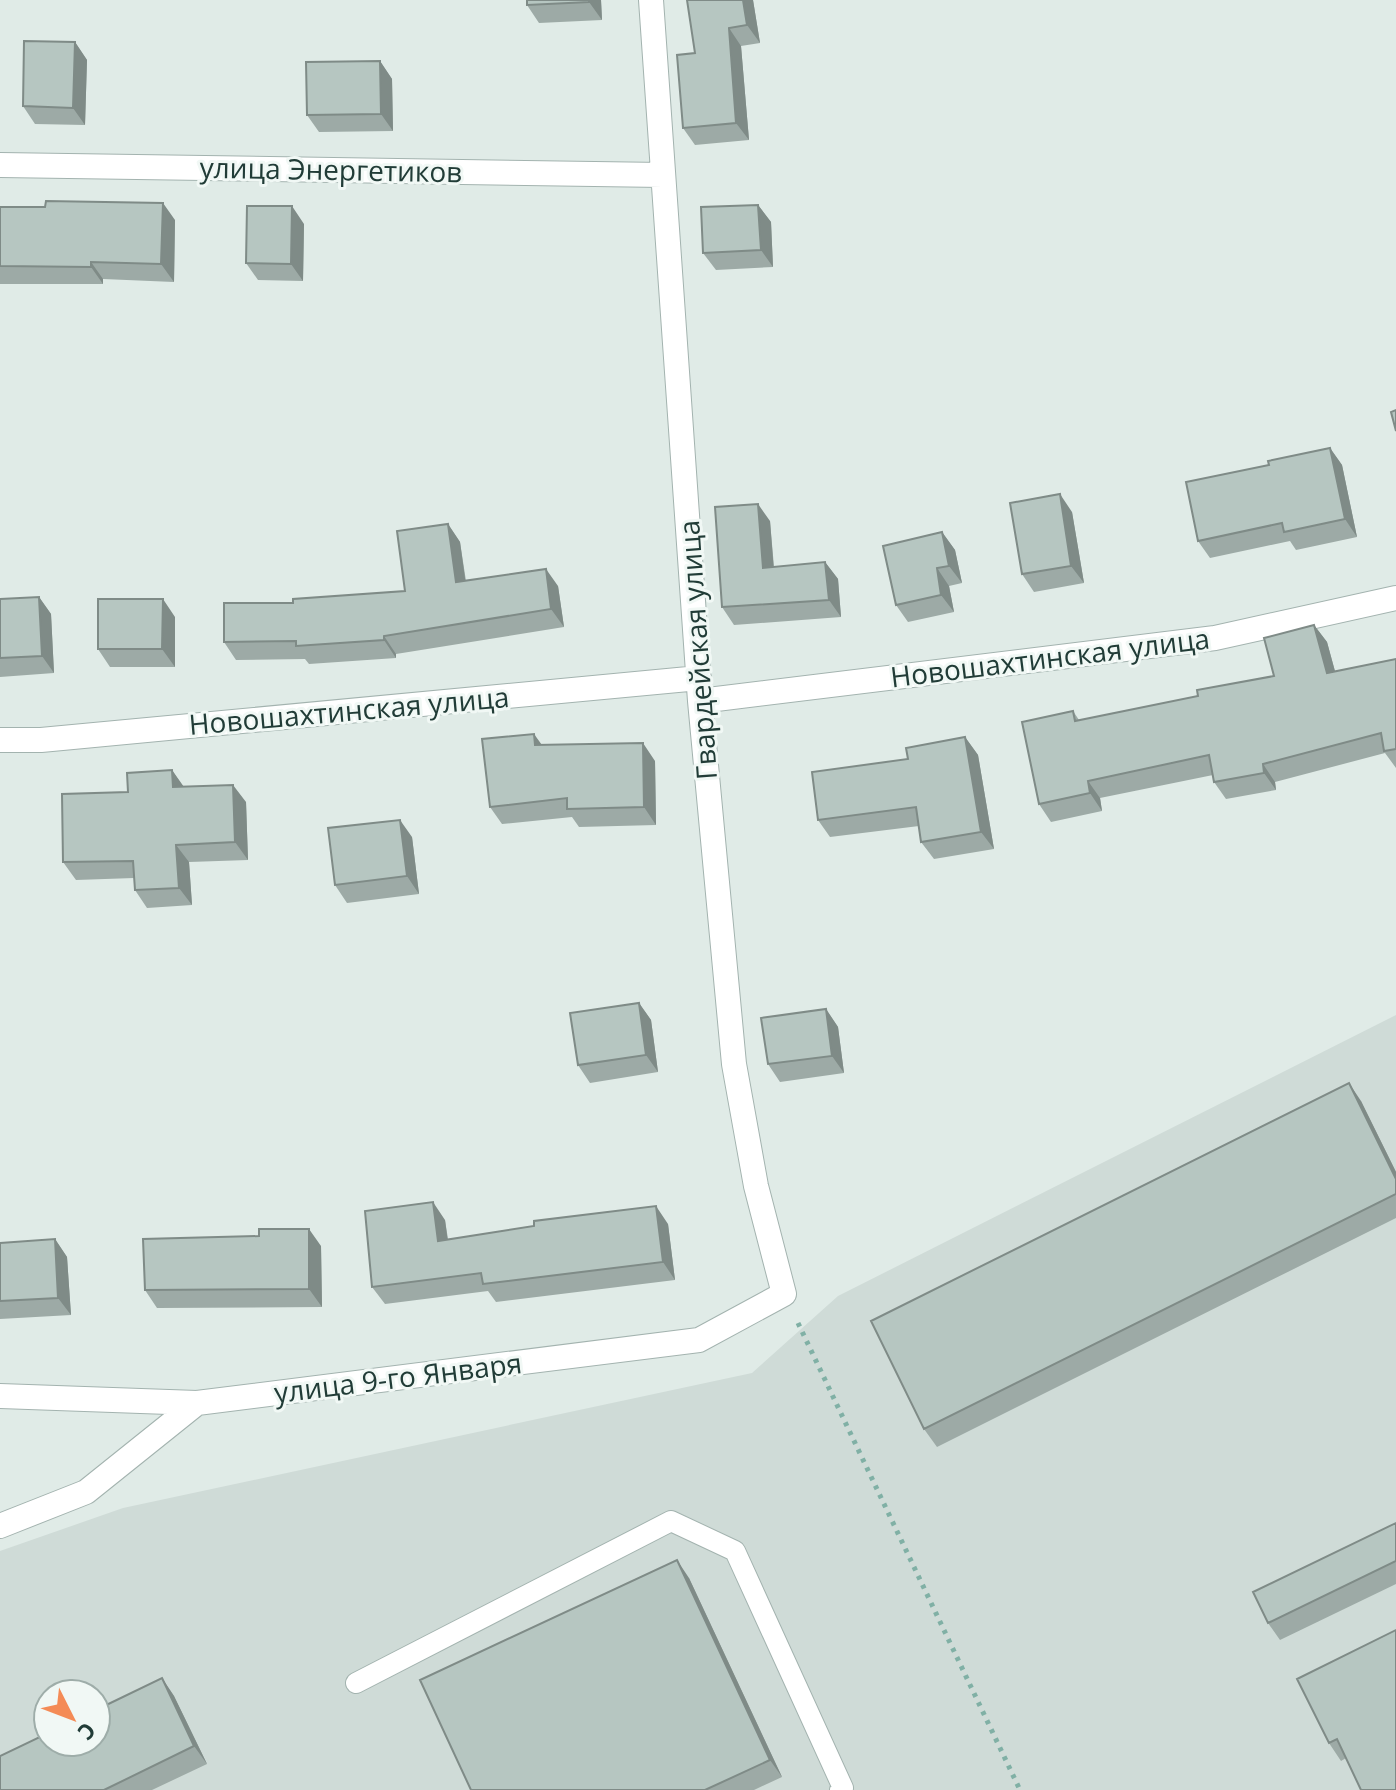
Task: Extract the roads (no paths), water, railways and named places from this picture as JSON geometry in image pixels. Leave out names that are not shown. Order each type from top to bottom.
[{"type":"street","name":"Гвардейская улица","points":[[651,0],[699,690],[734,1064],[756,1186],[784,1294]]},
{"type":"street","name":"улица Энергетиков","points":[[0,165],[663,175]]},
{"type":"street","name":"Новошахтинская улица","points":[[0,740],[41,740],[699,690],[1215,638],[1396,598]]},
{"type":"street","name":"улица 9-го Января","points":[[0,1396],[197,1403],[699,1340],[784,1294]]},
{"type":"street","points":[[0,1526],[86,1492],[197,1403]]},
{"type":"lane","points":[[356,1683],[671,1521],[735,1551],[843,1789]]}]
